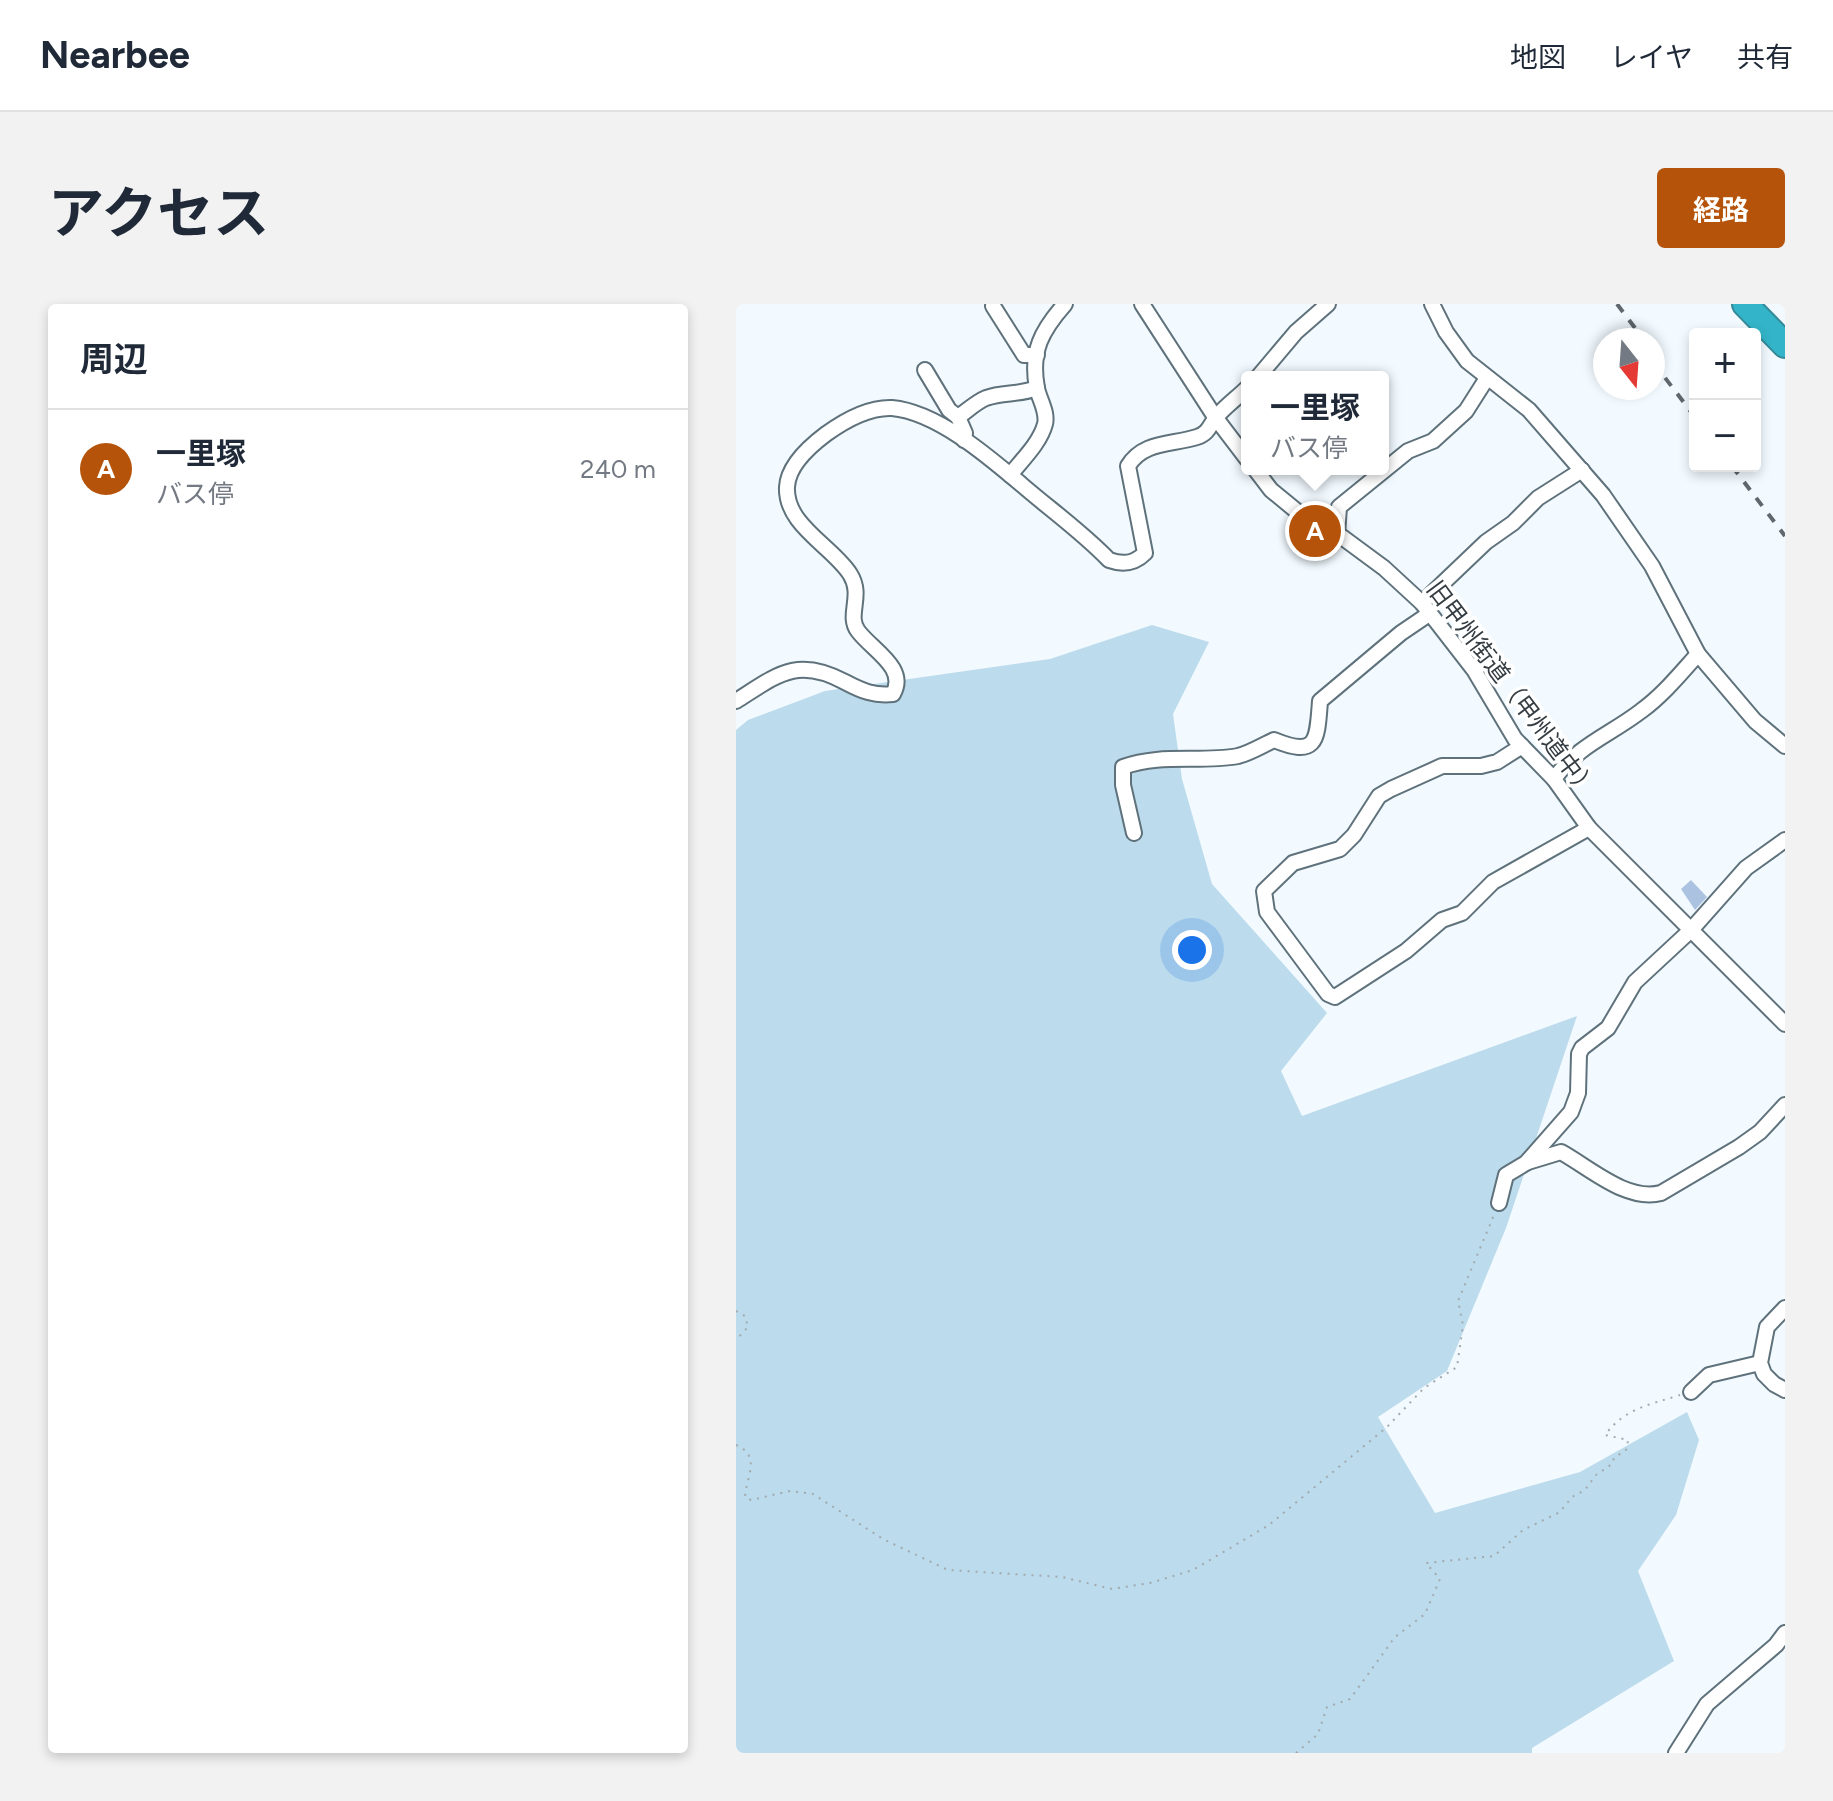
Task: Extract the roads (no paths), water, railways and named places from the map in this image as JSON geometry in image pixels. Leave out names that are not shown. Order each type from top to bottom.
[{"type":"highway","points":[[1745,304],[1785,345]]},
{"type":"street","points":[[1010,475],[1039,438],[1046,421],[1037,388],[1040,336],[1065,304]]},
{"type":"street","points":[[1142,304],[1215,417],[1241,451]]},
{"type":"street","points":[[1263,371],[1296,332],[1328,304]]},
{"type":"street","points":[[1432,304],[1446,332],[1467,361],[1529,410],[1603,495],[1652,566],[1698,654],[1755,721],[1785,746]]},
{"type":"street","points":[[993,306],[1024,355],[1037,355]]},
{"type":"street","points":[[925,370],[949,410],[964,426],[964,440]]},
{"type":"street","points":[[1389,466],[1408,451],[1433,441],[1466,411],[1487,378]]},
{"type":"street","points":[[958,417],[983,399],[1022,394],[1037,388]]},
{"type":"street","points":[[736,701],[774,677],[805,668],[828,673],[876,696],[893,694],[897,686],[895,670],[856,629],[852,617],[857,594],[850,574],[803,525],[792,509],[787,484],[793,471],[811,445],[833,429],[874,410],[890,408],[907,411],[934,423],[964,440],[1047,503],[1109,560],[1122,564],[1132,562],[1145,553],[1128,466],[1133,457],[1164,442],[1198,437],[1211,428],[1215,417],[1241,393]]},
{"type":"street","points":[[1134,833],[1123,785],[1123,767],[1170,758],[1239,756],[1274,740],[1295,749],[1308,746],[1318,735],[1320,701],[1401,633],[1486,542],[1513,523],[1538,498],[1582,470]]},
{"type":"street","name":"旧甲州街道（甲州道中）","points":[[1260,475],[1271,490],[1299,513],[1384,568],[1425,608],[1474,670],[1522,746],[1554,779],[1589,828],[1785,1024]]},
{"type":"street","points":[[1337,535],[1339,507],[1378,475]]},
{"type":"street","points":[[1554,779],[1583,747],[1640,713],[1665,691],[1698,654]]},
{"type":"street","points":[[1522,746],[1497,762],[1481,766],[1442,766],[1391,789],[1379,796],[1354,835],[1340,849],[1293,863],[1264,891],[1267,912],[1328,994],[1335,997],[1406,951],[1442,920],[1462,913],[1493,882],[1589,828]]},
{"type":"street","points":[[1526,1163],[1571,1112],[1578,1093],[1579,1054],[1582,1048],[1608,1028],[1635,982],[1691,930],[1746,868],[1785,840]]},
{"type":"street","points":[[1499,1203],[1506,1175],[1526,1163],[1561,1152],[1637,1195],[1661,1193],[1739,1147],[1760,1132],[1785,1105]]},
{"type":"street","points":[[1785,1308],[1767,1327],[1760,1363],[1764,1374],[1785,1390]]},
{"type":"street","points":[[1691,1392],[1709,1375],[1760,1363]]},
{"type":"street","points":[[1676,1753],[1707,1704],[1782,1643]]},
{"type":"railway","points":[[1617,304],[1635,328]]},
{"type":"railway","points":[[1665,378],[1689,409]]},
{"type":"railway","points":[[1737,472],[1785,536]]},
{"type":"place","name":"一里塚","points":[[1315,531]]}]
